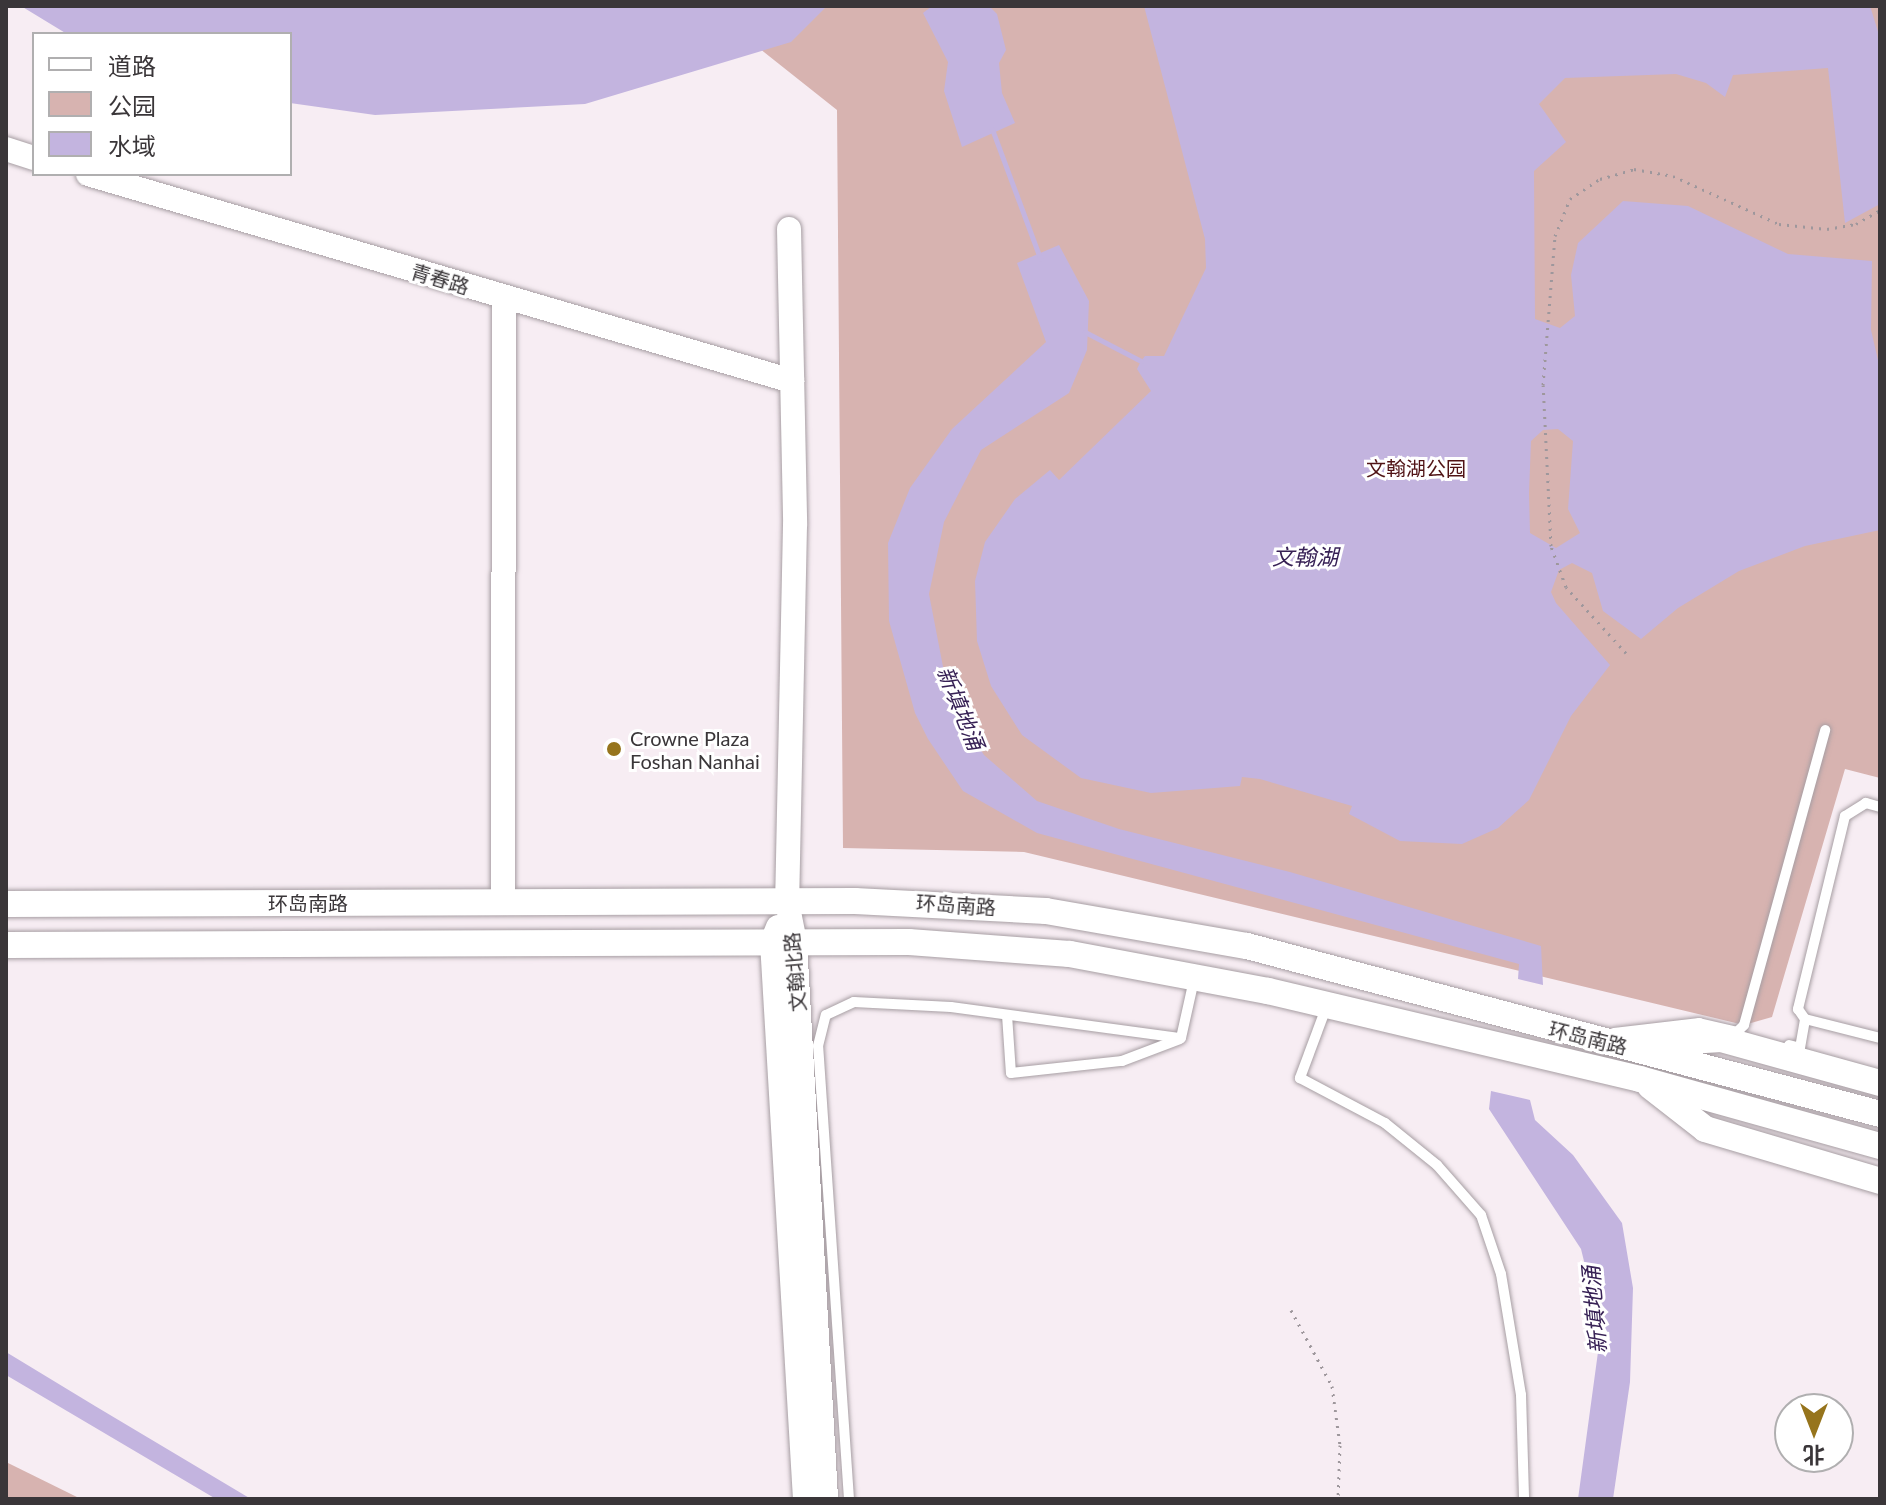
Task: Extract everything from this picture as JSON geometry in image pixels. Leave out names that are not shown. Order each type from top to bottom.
[{"type":"main road","name":"环岛南路","points":[[6,904],[918,902],[1105,918],[1247,946],[1880,1114]]},
{"type":"main road","name":"环岛南路","points":[[6,945],[784,942],[1024,950],[1194,975],[1640,1079],[1880,1146]]},
{"type":"main road","points":[[1618,1046],[1721,1039],[1880,1083]]},
{"type":"main road","points":[[1640,1079],[1705,1129],[1880,1181]]},
{"type":"street","points":[[6,149],[32,157]]},
{"type":"street","name":"青春路","points":[[95,176],[792,381]]},
{"type":"street","name":"文翰北路","points":[[789,229],[795,525],[784,942],[805,1499]]},
{"type":"street","points":[[503,903],[504,298]]},
{"type":"street","name":"文翰北路","points":[[784,942],[826,1499]]},
{"type":"lane","points":[[1737,1032],[1744,1025],[1825,730]]},
{"type":"lane","points":[[1880,807],[1866,803],[1845,816],[1798,1009],[1805,1019],[1880,1038]]},
{"type":"lane","points":[[1181,1038],[1194,975]]},
{"type":"lane","points":[[849,1499],[818,1046],[826,1015],[854,1002],[1007,1015],[1181,1038]]},
{"type":"lane","points":[[1327,1006],[1300,1078],[1385,1123],[1437,1165],[1481,1215],[1501,1274],[1521,1395],[1524,1499]]},
{"type":"lane","points":[[1007,1015],[1011,1073],[1122,1061],[1181,1038]]},
{"type":"lane","points":[[1572,1034],[1661,1032],[1699,1023],[1800,1048],[1805,1019]]},
{"type":"path","points":[[1626,653],[1566,587],[1551,546],[1546,511],[1547,312],[1555,236],[1570,199],[1600,179],[1634,169],[1673,176],[1779,224],[1827,229],[1856,224],[1880,210]]},
{"type":"path","points":[[1291,1310],[1332,1386],[1340,1445],[1338,1499]]},
{"type":"green space","name":"文翰湖公园","points":[[706,6],[1880,6],[1880,778],[1845,769],[1772,1017],[1744,1025],[1024,852],[843,848],[837,110]]},
{"type":"green space","points":[[6,1462],[81,1499],[6,1499]]},
{"type":"water","points":[[21,6],[827,6],[791,42],[585,104],[375,115],[292,103],[292,32],[64,32]]},
{"type":"water","points":[[932,6],[989,6],[997,14],[1006,50],[999,63],[1002,93],[1015,123],[962,147],[944,91],[948,62],[923,13]]},
{"type":"water","name":"文翰湖","points":[[1144,6],[1870,6],[1880,38],[1880,204],[1845,223],[1828,68],[1733,75],[1725,97],[1706,83],[1676,74],[1565,78],[1539,104],[1566,142],[1534,171],[1535,319],[1560,328],[1575,316],[1571,275],[1578,243],[1623,201],[1688,206],[1788,254],[1872,261],[1871,330],[1880,369],[1880,530],[1805,546],[1739,571],[1678,608],[1641,639],[1603,611],[1592,573],[1572,563],[1559,570],[1551,592],[1556,603],[1610,665],[1571,716],[1529,800],[1498,828],[1462,844],[1400,841],[1349,814],[1352,806],[1260,779],[1242,777],[1240,786],[1151,793],[1081,778],[1022,735],[991,686],[977,641],[975,581],[985,542],[1015,499],[1050,470],[1059,480],[1151,391],[1137,369],[1145,356],[1164,356],[1206,268],[1205,239]],"holes":[[[1558,429],[1573,441],[1568,509],[1580,533],[1556,548],[1530,533],[1531,441],[1543,430]]]},
{"type":"water","points":[[1059,245],[1089,301],[1087,350],[1069,393],[981,450],[944,522],[929,594],[945,677],[959,716],[984,755],[1037,801],[1119,829],[1290,872],[1541,946],[1543,985],[1518,979],[1519,964],[1037,833],[963,791],[928,739],[915,713],[889,621],[888,543],[910,488],[952,429],[1046,342],[1017,263]]},
{"type":"water","points":[[1491,1091],[1530,1100],[1535,1120],[1573,1155],[1622,1223],[1633,1288],[1630,1382],[1613,1499],[1578,1499],[1601,1330],[1581,1249],[1489,1109]]},
{"type":"water","points":[[6,1352],[251,1499],[216,1499],[6,1375]]},
{"type":"waterway","name":"新填地涌","points":[[992,129],[1040,258]]},
{"type":"waterway","points":[[1085,332],[1141,361]]},
{"type":"place","name":"Crowne Plaza Foshan Nanhai","points":[[614,749]]}]
